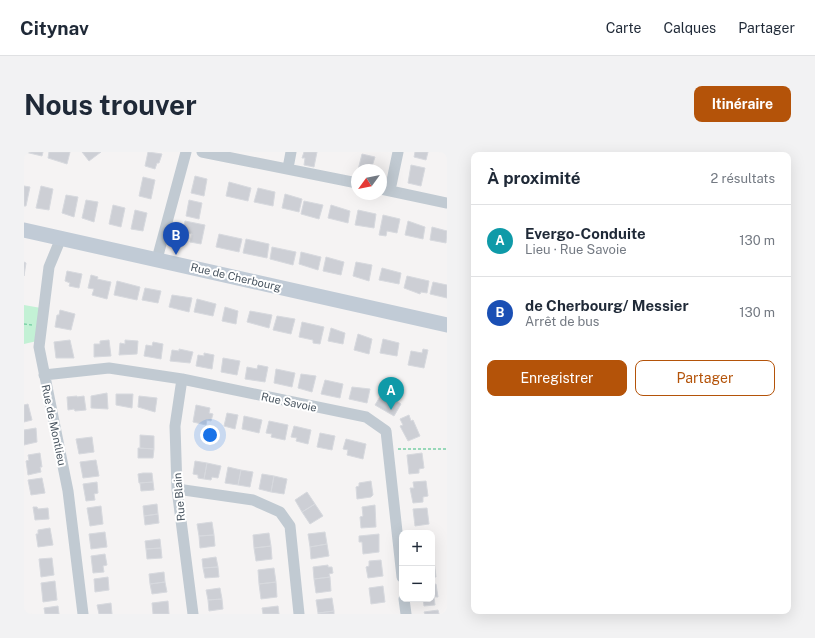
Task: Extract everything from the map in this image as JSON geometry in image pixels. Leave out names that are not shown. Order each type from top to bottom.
[{"type":"street","points":[[157,259],[186,152]]},
{"type":"street","points":[[202,152],[351,182]]},
{"type":"street","points":[[288,168],[291,152]]},
{"type":"street","points":[[387,183],[398,152]]},
{"type":"street","points":[[387,189],[447,204]]},
{"type":"street","name":"Rue de Cherbourg","points":[[24,230],[447,325]]},
{"type":"street","name":"Rue de Montlieu","points":[[61,238],[49,267],[39,348],[68,491],[83,614]]},
{"type":"street","name":"Rue Savoie","points":[[44,376],[109,368],[182,379],[366,417],[386,431],[401,566]]},
{"type":"street","name":"Rue Blain","points":[[182,379],[175,426],[177,489],[193,614]]},
{"type":"street","points":[[177,489],[254,500],[280,512],[290,526],[299,614]]},
{"type":"street","points":[[404,602],[406,614]]},
{"type":"path","points":[[388,449],[447,449]]},
{"type":"green space","points":[[24,305],[41,308],[37,341],[24,344]]},
{"type":"building","points":[[25,152],[43,152],[42,156]]},
{"type":"building","points":[[49,152],[70,152],[67,164],[48,158]]},
{"type":"building","points":[[82,152],[101,152],[89,161]]},
{"type":"building","points":[[148,152],[162,154],[155,169],[145,166]]},
{"type":"building","points":[[304,152],[317,152],[314,167],[304,165],[305,158],[302,158]]},
{"type":"building","points":[[415,152],[428,152],[426,160],[414,157]]},
{"type":"building","points":[[362,154],[375,157],[373,164],[360,164]]},
{"type":"building","points":[[411,165],[425,168],[421,186],[408,183]]},
{"type":"building","points":[[195,176],[207,179],[204,196],[191,193]]},
{"type":"building","points":[[143,177],[155,180],[151,199],[139,196]]},
{"type":"building","points":[[229,182],[251,188],[248,201],[226,196]]},
{"type":"building","points":[[24,186],[30,187],[26,206],[24,206]]},
{"type":"building","points":[[41,186],[53,189],[49,210],[36,208]]},
{"type":"building","points":[[258,188],[275,192],[273,206],[254,202]]},
{"type":"building","points":[[285,194],[302,199],[299,212],[282,208]]},
{"type":"building","points":[[66,195],[78,197],[74,217],[62,213]]},
{"type":"building","points":[[86,200],[98,202],[94,222],[82,218]]},
{"type":"building","points":[[189,200],[202,203],[199,219],[186,216]]},
{"type":"building","points":[[304,201],[323,205],[319,219],[301,214]]},
{"type":"building","points":[[113,205],[125,208],[121,227],[109,224]]},
{"type":"building","points":[[331,205],[350,211],[348,223],[328,218]]},
{"type":"building","points":[[135,210],[147,213],[143,231],[131,229]]},
{"type":"building","points":[[358,210],[376,214],[374,228],[355,225]]},
{"type":"building","points":[[383,215],[400,219],[397,233],[387,231],[386,236],[379,235]]},
{"type":"building","points":[[185,221],[205,225],[201,244],[190,242],[192,234],[183,232]]},
{"type":"building","points":[[408,221],[425,227],[423,239],[405,235]]},
{"type":"building","points":[[432,227],[447,231],[446,243],[430,240]]},
{"type":"building","points":[[219,234],[242,239],[239,252],[216,247]]},
{"type":"building","points":[[246,239],[269,244],[267,258],[243,253]]},
{"type":"building","points":[[272,247],[296,252],[293,265],[270,259]]},
{"type":"building","points":[[301,252],[321,257],[318,270],[299,264]]},
{"type":"building","points":[[326,257],[344,262],[341,275],[323,271]]},
{"type":"building","points":[[24,262],[26,263],[24,276]]},
{"type":"building","points":[[356,262],[372,265],[369,281],[353,276]]},
{"type":"building","points":[[382,268],[401,273],[399,284],[379,280]]},
{"type":"building","points":[[67,271],[82,274],[79,288],[69,286],[70,283],[65,281]]},
{"type":"building","points":[[91,275],[98,277],[97,279],[111,282],[107,299],[92,295],[94,289],[88,288]]},
{"type":"building","points":[[407,276],[429,281],[427,293],[421,292],[420,294],[404,288]]},
{"type":"building","points":[[117,281],[140,287],[137,300],[114,295]]},
{"type":"building","points":[[433,282],[447,285],[447,298],[430,294]]},
{"type":"building","points":[[145,288],[161,291],[158,303],[142,300]]},
{"type":"building","points":[[172,295],[192,298],[189,312],[169,307]]},
{"type":"building","points":[[197,299],[216,304],[213,316],[194,312]]},
{"type":"building","points":[[225,307],[238,311],[236,324],[222,321]]},
{"type":"building","points":[[60,310],[75,314],[71,330],[55,327],[57,315],[59,315]]},
{"type":"building","points":[[250,311],[272,315],[269,328],[247,322]]},
{"type":"building","points":[[277,316],[295,319],[291,334],[273,330]]},
{"type":"building","points":[[302,322],[324,327],[320,344],[313,343],[313,340],[299,337]]},
{"type":"building","points":[[331,328],[345,333],[343,344],[328,341]]},
{"type":"building","points":[[358,334],[372,339],[369,354],[354,350]]},
{"type":"building","points":[[383,339],[399,343],[397,356],[380,353]]},
{"type":"building","points":[[70,340],[74,358],[56,358],[54,342]]},
{"type":"building","points":[[109,340],[111,356],[94,357],[94,344],[100,344],[100,341]]},
{"type":"building","points":[[125,340],[138,341],[137,354],[119,355],[120,343],[125,344]]},
{"type":"building","points":[[153,342],[163,344],[161,359],[144,356],[146,345],[152,346]]},
{"type":"building","points":[[179,349],[193,352],[190,363],[170,361],[172,350],[179,351]]},
{"type":"building","points":[[423,349],[428,350],[424,368],[408,365],[411,351],[422,353]]},
{"type":"building","points":[[204,353],[214,355],[212,369],[196,366],[198,355],[204,356]]},
{"type":"building","points":[[223,358],[240,361],[237,375],[221,372]]},
{"type":"building","points":[[258,365],[268,367],[265,382],[245,379],[247,367],[257,369]]},
{"type":"building","points":[[276,369],[295,373],[292,387],[274,383]]},
{"type":"building","points":[[301,374],[316,376],[312,392],[298,388]]},
{"type":"building","points":[[325,380],[343,384],[340,398],[321,394]]},
{"type":"building","points":[[352,387],[370,389],[367,403],[349,399]]},
{"type":"building","points":[[107,393],[108,409],[91,408],[91,396]]},
{"type":"building","points":[[116,394],[133,394],[132,408],[116,405]]},
{"type":"building","points":[[381,395],[387,398],[389,396],[401,404],[394,416],[375,405]]},
{"type":"building","points":[[84,396],[86,410],[68,410],[67,397]]},
{"type":"building","points":[[139,396],[157,398],[155,412],[138,407]]},
{"type":"building","points":[[28,404],[32,420],[24,422],[24,405]]},
{"type":"building","points":[[196,405],[210,408],[209,413],[213,414],[211,421],[207,420],[206,425],[193,422]]},
{"type":"building","points":[[227,413],[238,415],[235,429],[224,426]]},
{"type":"building","points":[[409,415],[411,421],[413,420],[420,436],[408,441],[400,426],[403,425],[400,419]]},
{"type":"building","points":[[244,416],[262,420],[259,433],[242,429]]},
{"type":"building","points":[[269,421],[288,425],[285,440],[271,437],[272,434],[266,433]]},
{"type":"building","points":[[294,426],[311,430],[308,444],[296,441],[297,438],[291,437]]},
{"type":"building","points":[[36,428],[37,442],[24,445],[24,430]]},
{"type":"building","points":[[320,433],[335,436],[332,450],[317,447]]},
{"type":"building","points":[[140,435],[154,436],[154,449],[140,448]]},
{"type":"building","points":[[92,437],[94,452],[79,454],[76,439]]},
{"type":"building","points":[[346,439],[366,444],[363,459],[347,455],[348,450],[343,449]]},
{"type":"building","points":[[138,448],[154,449],[153,458],[138,458]]},
{"type":"building","points":[[40,453],[42,467],[40,467],[41,472],[28,475],[26,461],[29,460],[28,455]]},
{"type":"building","points":[[422,453],[424,468],[419,469],[419,473],[409,474],[407,455]]},
{"type":"building","points":[[96,460],[99,476],[83,478],[80,462]]},
{"type":"building","points":[[195,461],[207,463],[204,479],[198,478],[198,475],[193,474]]},
{"type":"building","points":[[207,463],[221,466],[218,478],[212,477],[211,480],[204,479]]},
{"type":"building","points":[[228,467],[241,470],[238,485],[225,483]]},
{"type":"building","points":[[241,470],[253,472],[250,487],[238,485]]},
{"type":"building","points":[[152,473],[153,482],[139,483],[138,474]]},
{"type":"building","points":[[262,474],[274,476],[271,492],[259,489]]},
{"type":"building","points":[[274,476],[287,479],[284,494],[271,492]]},
{"type":"building","points":[[42,478],[45,493],[31,495],[28,480]]},
{"type":"building","points":[[371,481],[373,495],[371,497],[357,499],[356,487],[359,486],[359,483]]},
{"type":"building","points":[[426,481],[428,496],[423,497],[423,502],[413,503],[410,488],[414,488],[413,482]]},
{"type":"building","points":[[97,482],[98,493],[94,494],[95,500],[86,501],[83,484]]},
{"type":"building","points":[[153,482],[154,490],[141,491],[140,483]]},
{"type":"building","points":[[307,492],[315,504],[302,512],[295,500]]},
{"type":"building","points":[[157,504],[158,514],[144,516],[143,506]]},
{"type":"building","points":[[315,504],[323,516],[310,524],[302,512]]},
{"type":"building","points":[[375,505],[376,527],[361,528],[360,517],[363,516],[362,507]]},
{"type":"building","points":[[101,506],[103,524],[90,526],[87,508]]},
{"type":"building","points":[[33,507],[37,507],[38,509],[48,508],[49,519],[35,520]]},
{"type":"building","points":[[427,508],[429,524],[415,526],[413,509]]},
{"type":"building","points":[[158,514],[159,523],[145,525],[144,516]]},
{"type":"building","points":[[212,522],[214,535],[199,536],[197,524]]},
{"type":"building","points":[[50,528],[53,545],[38,547],[36,534],[38,534],[38,530]]},
{"type":"building","points":[[105,532],[107,547],[91,549],[89,534]]},
{"type":"building","points":[[325,532],[327,544],[310,547],[308,534]]},
{"type":"building","points":[[269,533],[271,546],[254,548],[253,535]]},
{"type":"building","points":[[379,534],[379,552],[363,554],[362,542],[359,542],[359,536]]},
{"type":"building","points":[[214,535],[215,546],[200,548],[199,536]]},
{"type":"building","points":[[160,539],[161,548],[146,549],[145,541]]},
{"type":"building","points":[[327,544],[329,556],[311,559],[310,547]]},
{"type":"building","points":[[271,546],[272,559],[256,561],[254,548]]},
{"type":"building","points":[[161,548],[162,558],[147,559],[146,549]]},
{"type":"building","points":[[105,554],[107,565],[103,566],[104,572],[93,573],[91,556]]},
{"type":"building","points":[[216,557],[218,567],[203,568],[202,559]]},
{"type":"building","points":[[52,558],[54,575],[41,577],[39,559]]},
{"type":"building","points":[[381,560],[383,576],[368,578],[366,567],[369,566],[369,561]]},
{"type":"building","points":[[328,565],[328,567],[332,567],[333,573],[329,574],[330,577],[314,579],[313,567]]},
{"type":"building","points":[[218,567],[219,577],[205,578],[203,568]]},
{"type":"building","points":[[274,568],[276,582],[259,584],[258,570]]},
{"type":"building","points":[[164,572],[165,582],[150,584],[149,574]]},
{"type":"building","points":[[108,577],[109,590],[95,592],[94,579]]},
{"type":"building","points":[[330,577],[331,591],[316,593],[314,579]]},
{"type":"building","points":[[55,581],[57,600],[43,602],[41,583]]},
{"type":"building","points":[[165,582],[167,592],[152,594],[150,584]]},
{"type":"building","points":[[276,582],[277,597],[261,599],[259,584]]},
{"type":"building","points":[[436,584],[438,597],[435,597]]},
{"type":"building","points":[[383,586],[385,602],[371,604],[369,588]]},
{"type":"building","points":[[220,588],[222,599],[208,600],[206,590]]},
{"type":"building","points":[[332,598],[334,611],[318,613],[316,600]]},
{"type":"building","points":[[222,599],[223,609],[209,611],[208,600]]},
{"type":"building","points":[[168,601],[169,614],[153,614],[152,603]]},
{"type":"building","points":[[423,602],[435,602],[435,605],[424,606]]},
{"type":"building","points":[[111,603],[112,614],[99,614],[97,605]]},
{"type":"building","points":[[58,606],[59,614],[45,614],[44,608]]},
{"type":"building","points":[[278,606],[279,614],[263,614],[262,608]]},
{"type":"building","points":[[438,610],[439,614],[425,614],[424,612]]},
{"type":"building","points":[[334,611],[334,614],[318,614],[318,613]]},
{"type":"place","name":"de Cherbourg/ Messier","points":[[176,255]]},
{"type":"place","name":"Evergo-Conduite","points":[[391,410]]}]
